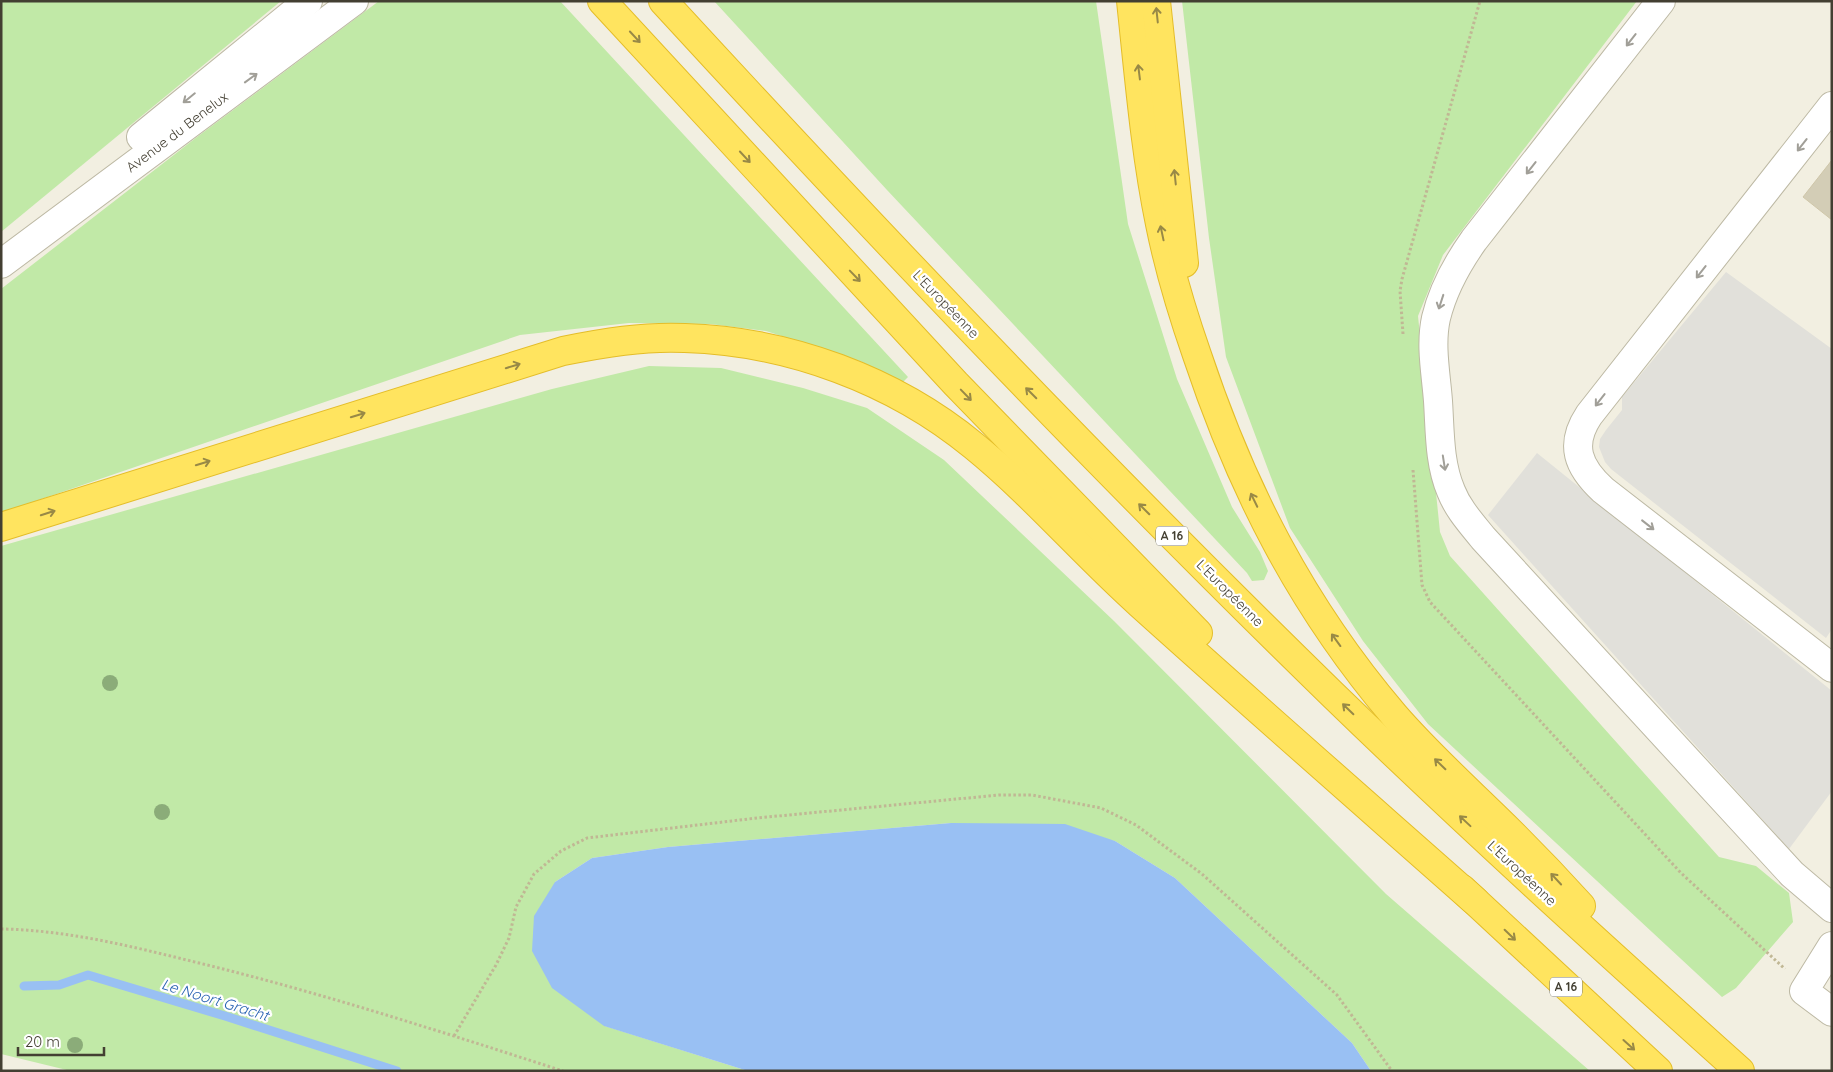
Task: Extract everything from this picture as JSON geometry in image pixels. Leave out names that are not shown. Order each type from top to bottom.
[{"type":"highway","name":"A 16","points":[[602,1],[840,261],[1034,466],[1250,685],[1474,901],[1658,1071]]},
{"type":"highway","name":"L'Européenne","points":[[663,1],[888,243],[1145,510],[1448,805],[1740,1071]]},
{"type":"highway","points":[[1131,1],[1151,168],[1160,224],[1178,296],[1205,380],[1240,469],[1269,532],[1315,609],[1360,673],[1395,716],[1424,748],[1534,855],[1708,1042]]},
{"type":"highway","points":[[1156,1],[1184,265],[1205,380]]},
{"type":"highway","points":[[1,527],[563,351],[612,342],[684,338],[732,341],[777,350],[833,367],[888,391],[931,415],[970,443],[1012,480],[1140,604],[1474,901]]},
{"type":"street","name":"Avenue du Benelux","points":[[1,245],[86,181],[308,1]]},
{"type":"street","name":"Avenue du Benelux","points":[[1,264],[354,1]]},
{"type":"street","points":[[1661,1],[1474,240],[1446,286],[1433,335],[1443,462],[1451,491],[1468,520],[1478,532],[1792,874],[1832,908]]},
{"type":"street","points":[[1832,106],[1588,415],[1580,431],[1577,448],[1583,466],[1603,490],[1832,668]]},
{"type":"street","points":[[1832,946],[1804,991],[1832,1012]]},
{"type":"path","points":[[454,1036],[496,965],[509,938],[516,907],[534,874],[562,851],[587,838],[757,818],[999,795],[1032,795],[1101,808],[1110,812],[1136,825],[1202,874],[1337,995],[1392,1071]]},
{"type":"path","points":[[1,929],[20,929],[74,936],[151,951],[322,995],[563,1071]]},
{"type":"green space","points":[[1,1],[281,1],[1,232]]},
{"type":"green space","points":[[379,1],[560,1],[908,377],[903,382],[862,362],[766,331],[710,324],[629,323],[520,335],[1,513],[1,289],[197,137]]},
{"type":"green space","points":[[714,1],[1096,1],[1128,224],[1177,379],[1232,507],[1260,552],[1268,571],[1264,580],[1252,581],[1247,573],[887,190]]},
{"type":"green space","points":[[1182,1],[1637,1],[1443,255],[1418,316],[1440,532],[1450,556],[1719,857],[1756,866],[1789,893],[1793,922],[1736,988],[1722,997],[1428,724],[1363,641],[1290,528],[1226,357],[1209,238]]},
{"type":"green space","points":[[649,366],[721,368],[803,388],[867,408],[944,460],[1114,621],[1386,894],[1590,1071],[1371,1071],[1352,1043],[1175,878],[1115,841],[951,823],[668,847],[592,858],[555,882],[605,1026],[748,1071],[71,1071],[1,1054],[1,546],[552,389]]},
{"type":"shaded area","points":[[1726,272],[1832,349],[1832,629],[1826,638],[1611,469],[1605,462],[1599,447],[1600,439],[1622,410],[1622,397]]},
{"type":"shaded area","points":[[1537,453],[1832,691],[1832,791],[1789,849],[1488,515]]},
{"type":"water","points":[[951,823],[1065,824],[1115,841],[1175,878],[1352,1043],[1371,1071],[748,1071],[604,1026],[552,988],[532,951],[534,916],[555,882],[592,858],[668,847]]},
{"type":"building","points":[[1832,160],[1832,220],[1803,197]]},
{"type":"waterway","name":"Le Noort Gracht","points":[[24,986],[59,985],[88,975],[397,1071]]}]
